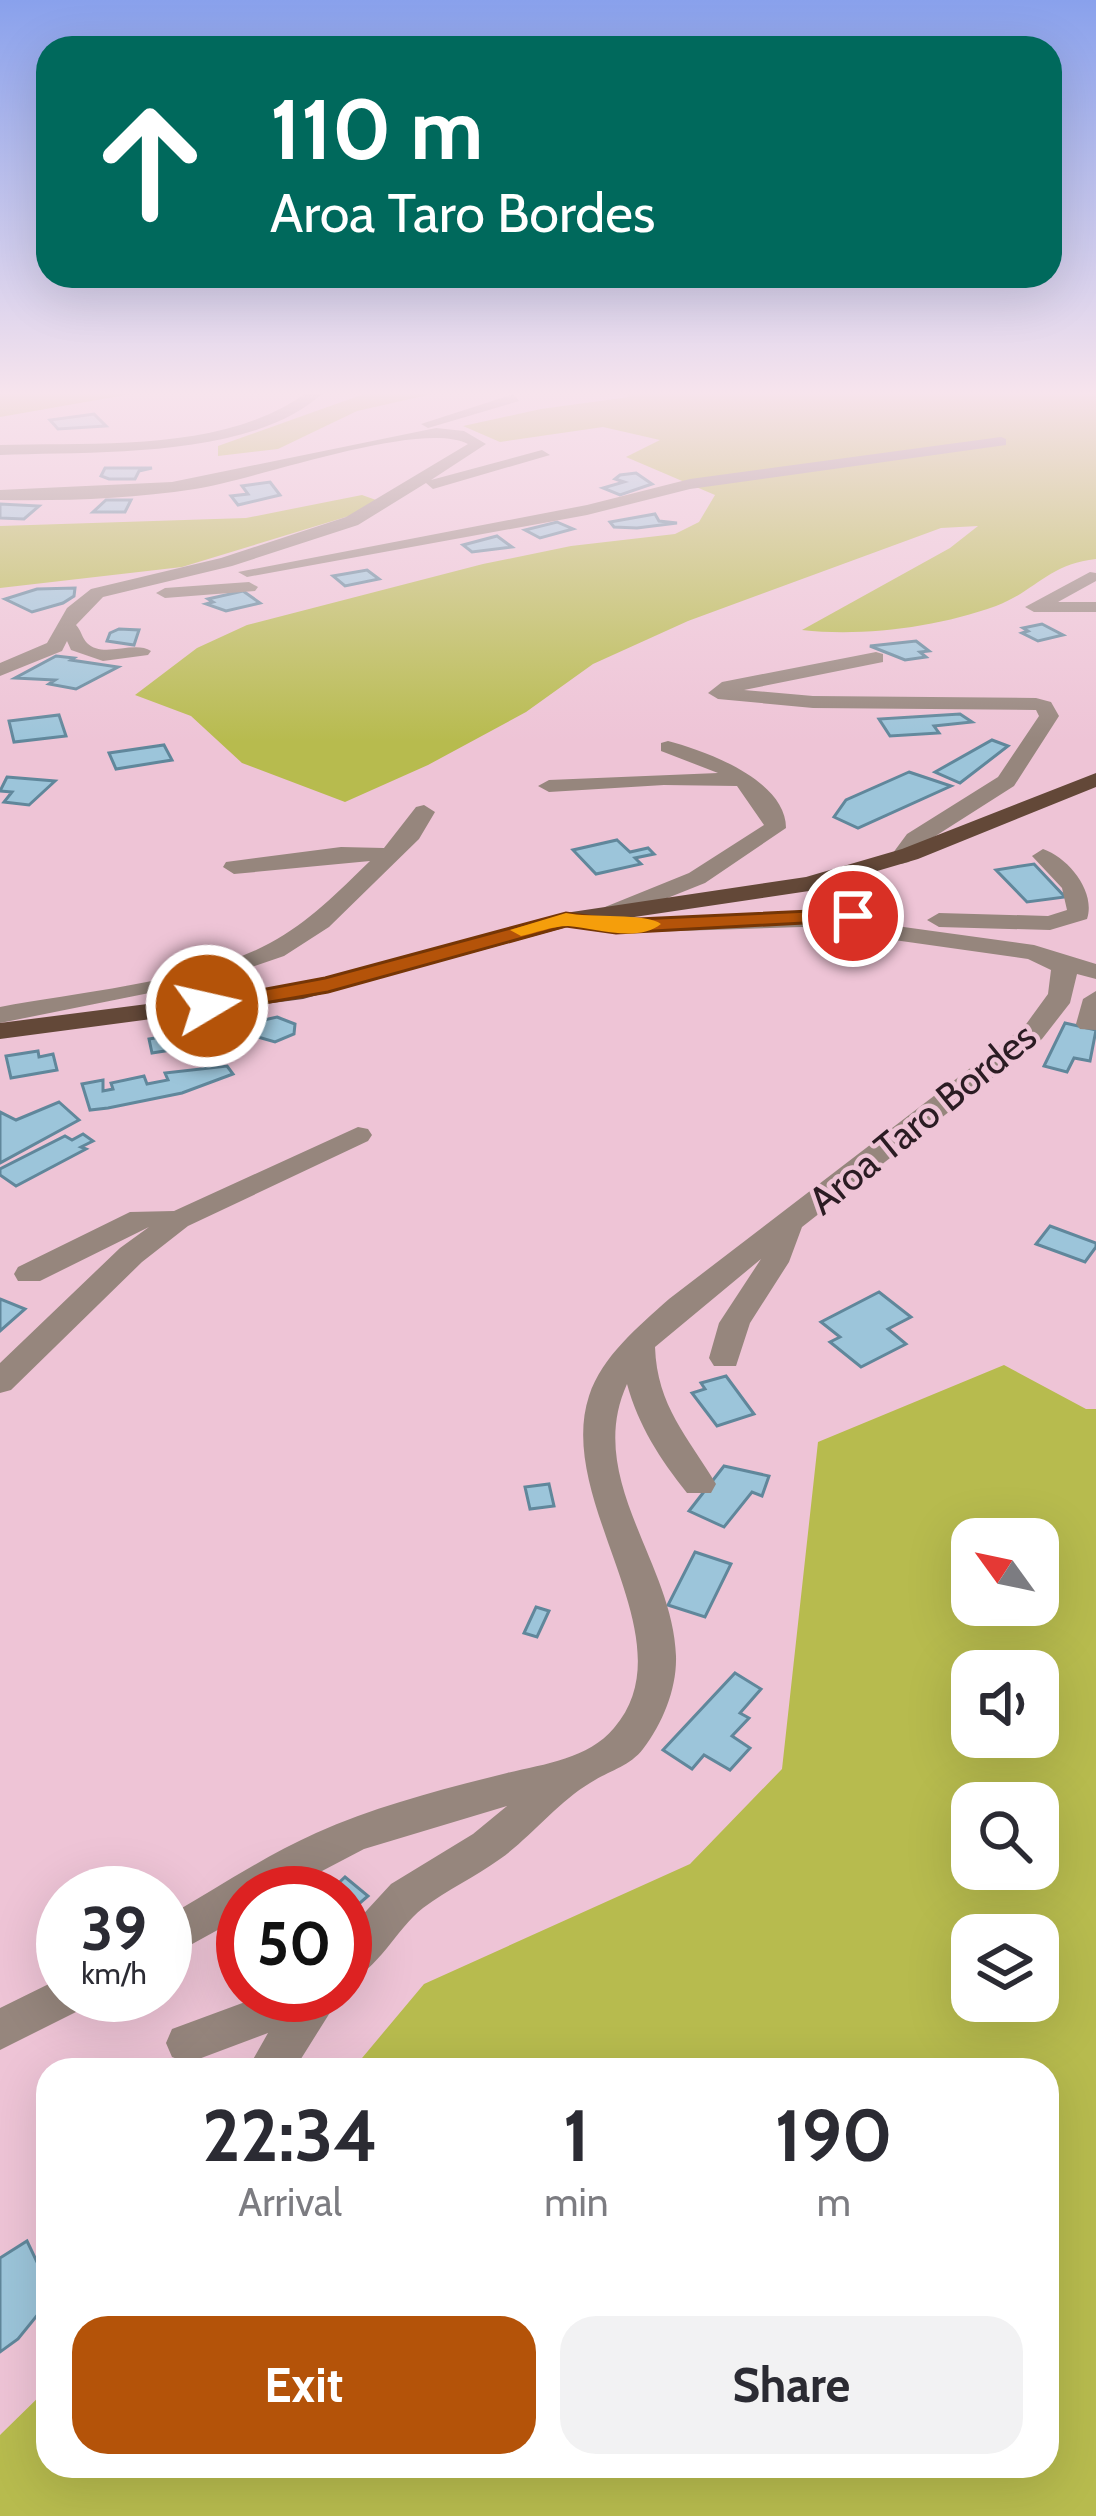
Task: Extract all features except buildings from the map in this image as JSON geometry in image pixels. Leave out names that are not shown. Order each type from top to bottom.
[{"type":"main road","points":[[0,1031],[302,991],[566,920],[770,892],[901,857],[1096,778]]},
{"type":"street","points":[[0,670],[44,655],[82,602],[328,530],[377,507]]},
{"type":"street","points":[[533,521],[571,507]]},
{"type":"street","points":[[114,591],[356,554],[591,507]]},
{"type":"street","points":[[424,542],[514,508]]},
{"type":"street","points":[[495,529],[518,543]]},
{"type":"street","points":[[278,586],[280,579],[348,563],[356,554]]},
{"type":"street","points":[[1090,577],[1034,608],[1096,608]]},
{"type":"street","points":[[114,591],[249,587]]},
{"type":"street","points":[[67,627],[78,646],[90,653],[141,651]]},
{"type":"street","points":[[876,658],[722,688],[718,693],[813,702],[1036,704],[1044,706],[1049,716],[1006,781],[915,839],[901,857]]},
{"type":"street","points":[[613,912],[697,878],[775,828],[776,820],[751,784],[718,764],[668,747]]},
{"type":"street","points":[[549,786],[710,777],[751,784]]},
{"type":"street","points":[[0,1015],[214,973],[262,957],[321,922],[389,856],[424,812]]},
{"type":"street","points":[[234,867],[340,854],[389,856]]},
{"type":"street","points":[[566,920],[598,926],[853,916],[1024,923],[1070,920],[1078,914],[1079,896],[1043,856]]},
{"type":"street","points":[[795,920],[1038,954],[1096,972]]},
{"type":"street","name":"Aroa Taro Bordes","points":[[288,1866],[361,1833],[593,1766],[629,1738],[647,1709],[656,1677],[653,1633],[608,1495],[596,1436],[605,1396],[639,1344],[680,1306],[1005,1056],[1051,1013],[1066,978],[1063,966],[1038,954]]},
{"type":"street","points":[[0,1382],[130,1255],[178,1220],[358,1135]]},
{"type":"street","points":[[28,1274],[140,1219],[178,1220]]},
{"type":"street","name":"Aroa Taro Bordes","points":[[725,1358],[726,1339],[739,1313],[773,1271],[787,1226]]},
{"type":"street","points":[[639,1344],[638,1363],[660,1433],[699,1484]]},
{"type":"street","name":"Aroa Taro Bordes","points":[[372,1935],[406,1898],[487,1846],[578,1771]]},
{"type":"street","points":[[0,2030],[36,2011]]},
{"type":"street","points":[[188,2043],[245,2022]]},
{"type":"street","points":[[277,2058],[301,2022]]},
{"type":"shaded area","points":[[299,507],[373,507],[182,567],[0,588],[0,526],[246,518]]},
{"type":"shaded area","points":[[708,507],[1096,507],[1096,559],[1066,566],[1010,600],[950,620],[875,631],[802,630],[950,548],[978,526],[941,528],[688,621],[593,664],[526,712],[428,765],[345,802],[242,763],[191,716],[135,695],[197,648],[247,625],[483,564],[571,546],[675,534],[699,522]]},
{"type":"shaded area","points":[[1004,1365],[1086,1409],[1096,1409],[1096,2516],[0,2516],[0,2435],[36,2400],[36,2478],[1059,2478],[1059,2058],[362,2058],[424,1984],[690,1864],[782,1769],[818,1442]]},
{"type":"slow traffic","points":[[521,930],[566,920],[598,926],[650,924]]},
{"type":"route","points":[[207,1006],[328,985],[566,920],[616,926],[853,916]]}]
